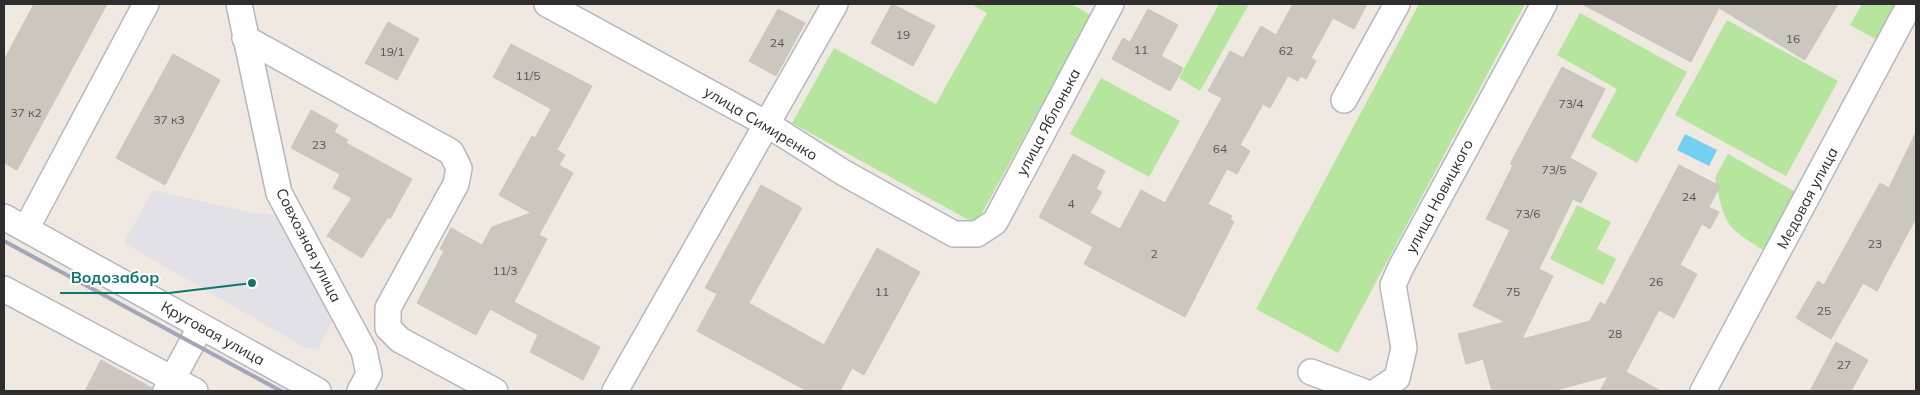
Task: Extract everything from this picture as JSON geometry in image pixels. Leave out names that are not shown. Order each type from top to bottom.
[{"type":"street","points":[[26,229],[146,4]]},
{"type":"street","name":"Совхозная улица","points":[[239,4],[279,193],[364,351],[369,374],[360,391]]},
{"type":"street","name":"улица Симиренко","points":[[547,4],[767,124],[844,173],[954,234],[977,234]]},
{"type":"street","points":[[615,391],[835,4]]},
{"type":"street","name":"улица Яблонька","points":[[977,234],[994,222],[1111,4]]},
{"type":"street","points":[[1344,100],[1397,4]]},
{"type":"street","name":"улица Новицкого","points":[[1377,391],[1397,378],[1404,348],[1394,285],[1401,267],[1544,4]]},
{"type":"street","name":"Медовая улица","points":[[1703,391],[1910,4]]},
{"type":"street","points":[[245,38],[451,152],[459,168],[456,184],[388,308],[388,328],[400,340],[495,391]]},
{"type":"street","name":"Круговая улица","points":[[4,217],[318,391]]},
{"type":"street","points":[[4,289],[169,385],[195,391]]},
{"type":"street","points":[[169,385],[201,326]]},
{"type":"street","points":[[1311,372],[1362,391]]},
{"type":"shaded area","points":[[153,190],[252,213],[275,214],[332,322],[318,349],[306,348],[124,243]]},
{"type":"green space","points":[[971,4],[1071,4],[1091,15],[976,224],[792,123],[834,48],[936,104],[987,13]]},
{"type":"green space","points":[[1219,4],[1249,4],[1200,91],[1179,78]]},
{"type":"green space","points":[[1419,4],[1525,4],[1338,353],[1256,309]]},
{"type":"green space","points":[[1862,4],[1905,4],[1883,43],[1850,25]]},
{"type":"green space","points":[[1580,13],[1687,72],[1637,163],[1591,137],[1617,89],[1557,55]]},
{"type":"green space","points":[[1727,20],[1838,81],[1786,176],[1675,115]]},
{"type":"green space","points":[[1101,78],[1180,121],[1149,177],[1070,134]]},
{"type":"green space","points":[[1728,154],[1801,195],[1769,253],[1736,231],[1725,216],[1715,178]]},
{"type":"green space","points":[[1577,205],[1611,222],[1597,249],[1616,259],[1603,285],[1550,259]]},
{"type":"water","points":[[1685,134],[1717,150],[1709,166],[1677,150]]},
{"type":"building","points":[[34,4],[107,4],[17,170],[4,163],[4,60]]},
{"type":"building","points":[[892,4],[935,26],[913,66],[871,43]]},
{"type":"building","points":[[1293,4],[1367,4],[1354,29],[1333,18],[1311,58],[1316,61],[1306,79],[1301,76],[1298,81],[1288,76],[1270,108],[1263,104],[1240,145],[1250,151],[1237,174],[1227,169],[1208,204],[1232,216],[1230,219],[1234,222],[1185,317],[1084,264],[1093,247],[1039,217],[1073,154],[1105,171],[1096,189],[1102,192],[1090,213],[1120,229],[1141,190],[1165,203],[1222,98],[1208,91],[1230,51],[1243,58],[1261,26],[1276,35]]},
{"type":"building","points":[[1582,4],[1838,4],[1805,60],[1719,8],[1691,62]]},
{"type":"building","points":[[778,9],[805,23],[776,76],[749,61]]},
{"type":"building","points":[[1148,9],[1178,25],[1161,56],[1183,68],[1170,91],[1112,59],[1123,38],[1130,42]]},
{"type":"building","points":[[388,22],[419,39],[397,80],[365,63]]},
{"type":"building","points":[[511,44],[592,86],[557,150],[565,155],[559,165],[573,173],[539,235],[547,239],[514,302],[600,347],[583,380],[530,352],[538,335],[490,309],[476,335],[417,303],[444,251],[440,249],[451,228],[482,245],[492,227],[531,213],[499,195],[532,136],[535,138],[551,109],[493,77]]},
{"type":"building","points":[[173,54],[220,80],[165,185],[116,158]]},
{"type":"building","points":[[1562,67],[1605,89],[1570,158],[1597,173],[1581,203],[1573,199],[1539,269],[1553,276],[1522,339],[1590,321],[1600,302],[1605,305],[1679,165],[1720,186],[1709,207],[1719,212],[1710,229],[1702,224],[1680,265],[1697,274],[1674,318],[1659,310],[1627,370],[1624,371],[1661,391],[1600,391],[1608,376],[1553,391],[1492,391],[1483,359],[1466,364],[1458,334],[1505,322],[1473,306],[1510,230],[1486,219],[1513,165],[1510,164]]},
{"type":"building","points":[[311,110],[338,125],[334,132],[348,140],[346,143],[412,179],[390,219],[388,217],[362,258],[327,236],[352,198],[333,188],[340,174],[291,148]]},
{"type":"building","points":[[1916,132],[1916,218],[1877,291],[1863,283],[1831,339],[1796,318],[1818,281],[1824,285],[1880,183],[1889,188]]},
{"type":"building","points":[[761,185],[802,208],[749,303],[824,345],[877,248],[920,272],[864,375],[852,368],[840,391],[807,391],[697,331],[717,294],[705,288]]},
{"type":"building","points":[[1836,342],[1868,360],[1851,391],[1810,391]]},
{"type":"building","points":[[101,360],[152,388],[152,391],[85,391]]},
{"type":"railway","points":[[4,241],[281,391]]},
{"type":"place","name":"Водозабор","points":[[252,283]]}]
